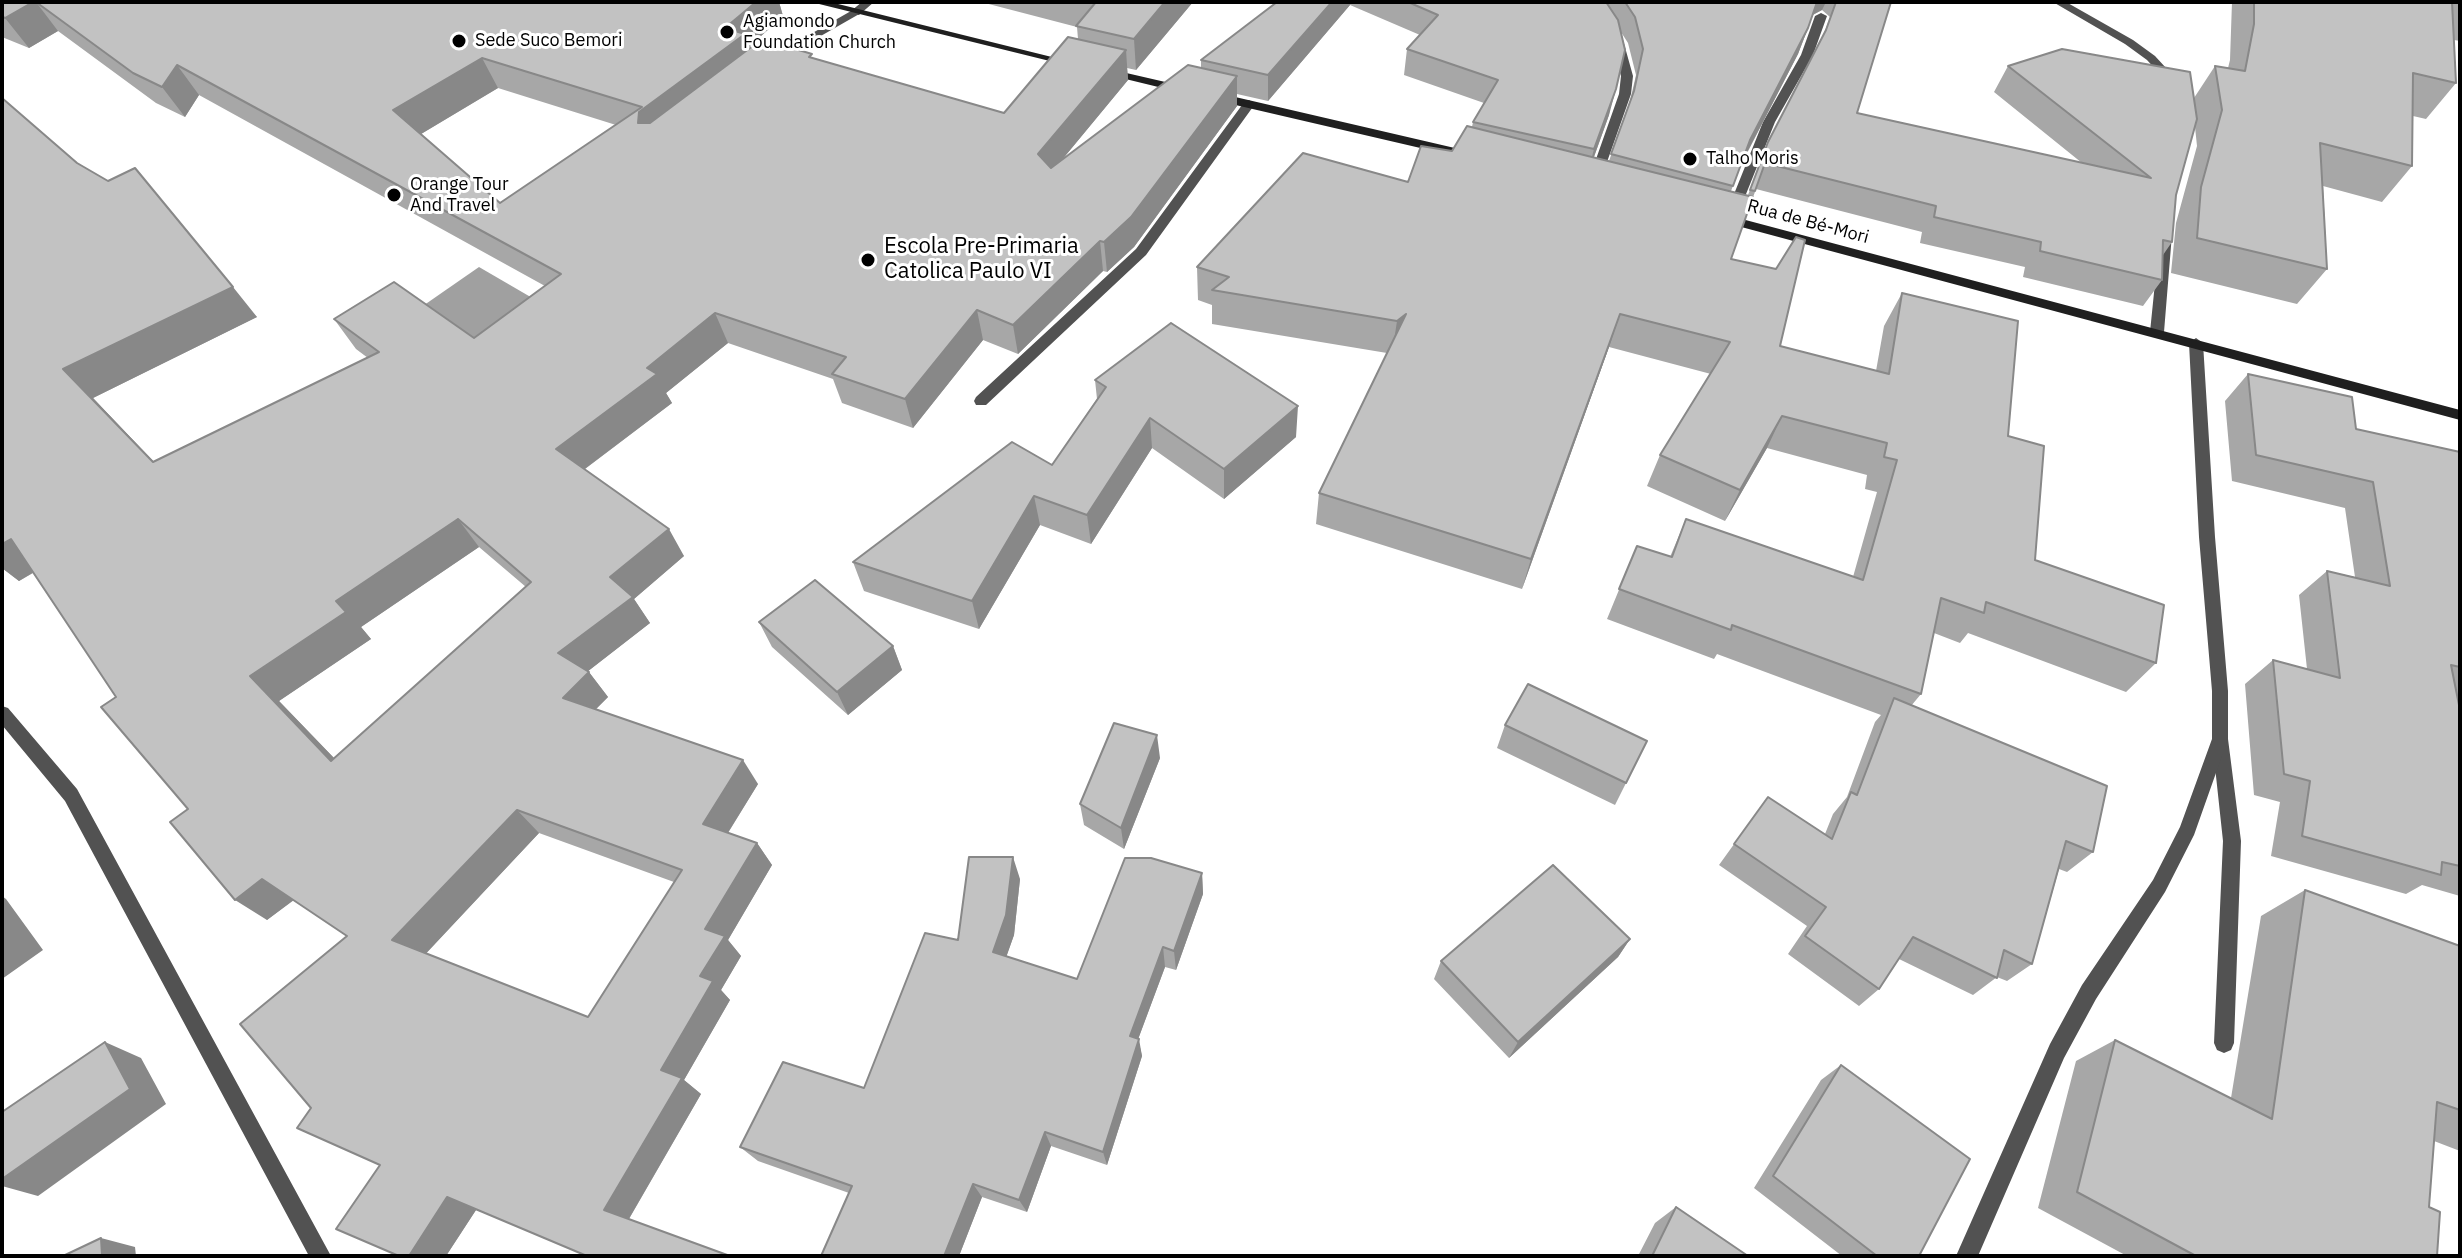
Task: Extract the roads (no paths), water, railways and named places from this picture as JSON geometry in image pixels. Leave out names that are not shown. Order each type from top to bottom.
[{"type":"street","points":[[816,2],[1082,65]]},
{"type":"street","points":[[767,63],[869,2]]},
{"type":"street","points":[[2058,2],[2151,58],[2182,97]]},
{"type":"street","points":[[1730,219],[1769,122],[1807,55],[1821,16]]},
{"type":"street","points":[[1593,184],[1618,116],[1627,76],[1620,45],[1608,26]]},
{"type":"street","points":[[1097,69],[1488,160]]},
{"type":"street","points":[[981,401],[1141,252],[1249,104]]},
{"type":"street","points":[[1578,180],[1608,188]]},
{"type":"street","name":"Rua de Bé-Mori","points":[[1715,215],[2460,415]]},
{"type":"street","points":[[2157,332],[2167,222]]},
{"type":"street","points":[[2196,343],[2220,691],[2220,739],[2232,841],[2224,1043]]},
{"type":"street","points":[[2,713],[71,795],[320,1256]]},
{"type":"street","points":[[1967,1256],[2057,1051],[2089,992],[2159,886],[2188,829],[2220,739]]},
{"type":"place","name":"Agiamondo Foundation Church","points":[[727,32]]},
{"type":"place","name":"Sede Suco Bemori","points":[[459,41]]},
{"type":"place","name":"Talho Moris","points":[[1690,159]]},
{"type":"place","name":"Orange Tour And Travel","points":[[394,195]]},
{"type":"place","name":"Escola Pre-Primaria Catolica Paulo VI","points":[[868,260]]}]
